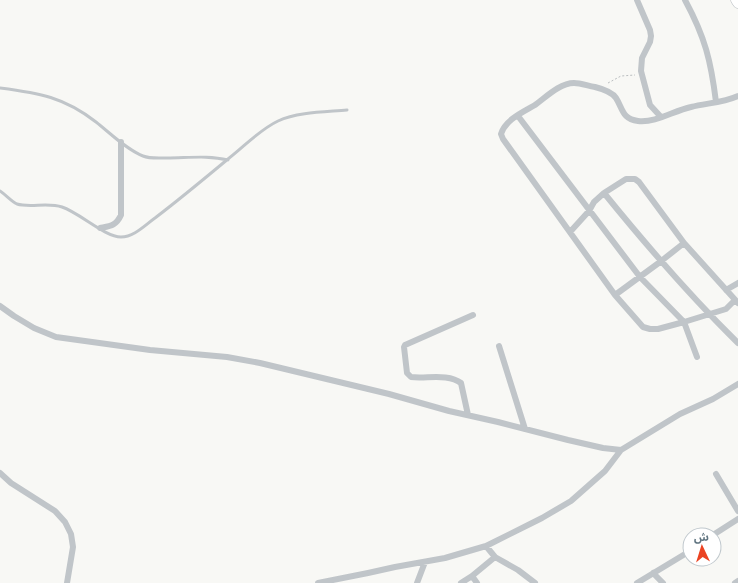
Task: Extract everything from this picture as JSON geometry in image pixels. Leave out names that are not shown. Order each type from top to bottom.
[{"type":"street","points":[[637,0],[650,30],[651,36],[650,42],[642,58],[642,75],[650,105],[661,117]]},
{"type":"street","points":[[685,0],[698,25],[707,50],[716,102]]},
{"type":"street","points":[[570,232],[589,211],[594,202],[604,193],[626,179],[635,178],[684,243],[736,301],[726,309],[684,322],[658,329],[643,327],[615,295],[502,137],[504,128],[508,123],[557,89],[568,84],[581,84],[601,88],[616,97],[623,113],[632,119],[645,121],[656,119],[689,107],[738,96]]},
{"type":"street","points":[[518,116],[640,277],[684,322],[697,357]]},
{"type":"street","points":[[100,228],[113,225],[118,222],[121,215],[121,142]]},
{"type":"street","points":[[604,193],[660,262],[708,314],[738,343]]},
{"type":"street","points":[[615,295],[684,243]]},
{"type":"street","points":[[726,290],[738,283]]},
{"type":"street","points":[[0,306],[27,324],[44,333],[56,337],[150,350],[227,356],[389,394],[449,411],[603,448],[621,450]]},
{"type":"street","points":[[468,415],[461,383],[457,380],[449,378],[410,377],[407,373],[404,347],[405,345],[473,316]]},
{"type":"street","points":[[499,346],[524,429]]},
{"type":"street","points":[[318,583],[395,566],[444,558],[486,546],[542,518],[571,500],[605,471],[621,450],[680,414],[712,399],[738,384]]},
{"type":"street","points":[[0,473],[55,511],[65,522],[71,534],[73,547],[67,583]]},
{"type":"street","points":[[716,474],[738,511]]},
{"type":"street","points":[[722,529],[738,519]]},
{"type":"street","points":[[486,546],[495,557],[518,570],[535,583]]},
{"type":"street","points":[[637,583],[682,556]]},
{"type":"street","points":[[461,583],[495,557]]},
{"type":"street","points":[[417,583],[425,562]]},
{"type":"street","points":[[653,573],[663,583]]},
{"type":"street","points":[[472,576],[477,583]]},
{"type":"lane","points":[[0,88],[35,93],[60,101],[83,112],[121,142],[137,153],[148,158],[212,157],[228,160]]},
{"type":"lane","points":[[0,191],[16,204],[56,205],[63,207],[71,210],[115,236],[125,236],[131,234],[169,207],[264,129],[285,118],[293,116],[347,110]]},
{"type":"path","points":[[601,88],[621,76],[642,75]]}]
